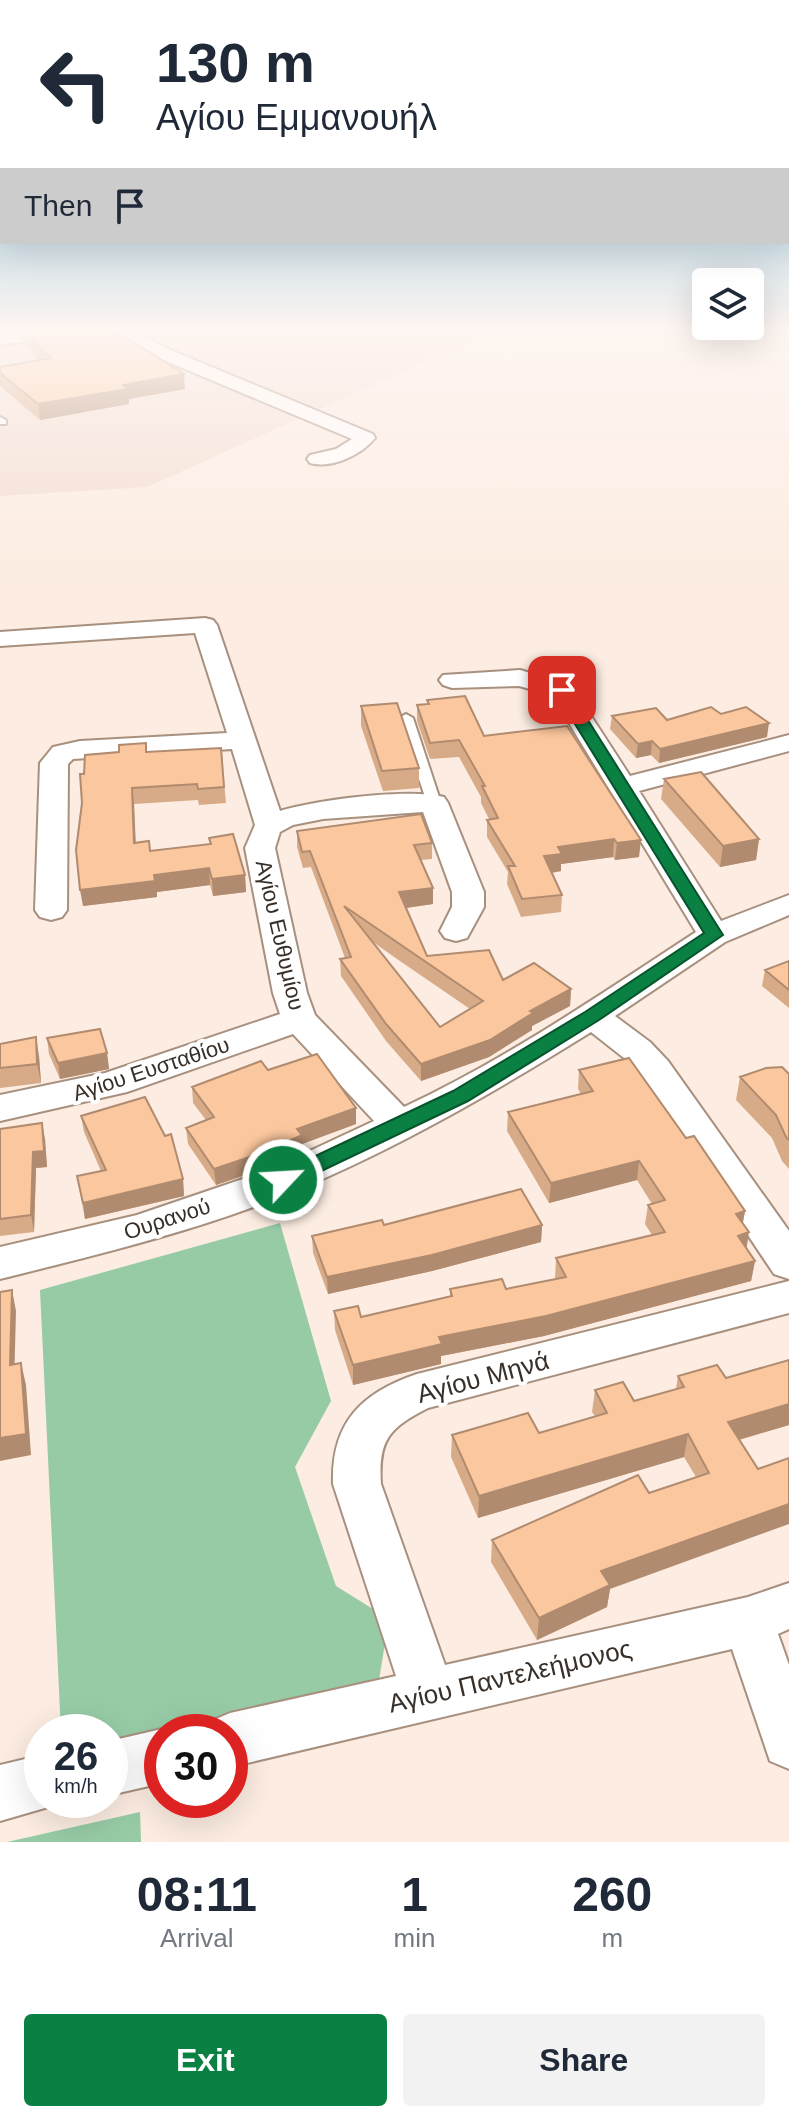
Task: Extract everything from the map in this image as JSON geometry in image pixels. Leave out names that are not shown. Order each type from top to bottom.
[{"type":"street","points":[[317,459],[342,454],[366,438],[318,418]]},
{"type":"street","points":[[0,639],[205,625],[270,825]]},
{"type":"street","points":[[452,680],[520,678],[562,690],[714,935]]},
{"type":"street","points":[[51,910],[54,763],[63,753],[80,749],[243,740]]},
{"type":"street","points":[[621,787],[789,743]]},
{"type":"street","points":[[434,803],[468,892],[468,907],[456,931]]},
{"type":"street","name":"Αγίου Ευθυμίου","points":[[400,1126],[299,1019],[290,993],[260,848],[263,835],[270,825],[314,812],[434,803]]},
{"type":"street","name":"Ουρανού","points":[[0,1263],[141,1229],[260,1188],[400,1126],[460,1096],[592,1016],[714,935],[789,904]]},
{"type":"street","points":[[592,1016],[637,1050],[655,1069],[789,1263]]},
{"type":"street","name":"Αγίου Ευσταθίου","points":[[0,1108],[55,1101],[168,1066],[299,1019]]},
{"type":"street","name":"Αγίου Μηνά","points":[[429,1695],[357,1484],[354,1462],[357,1442],[369,1424],[389,1406],[417,1392],[789,1297]]},
{"type":"street","points":[[769,1614],[789,1742]]},
{"type":"street","name":"Αγίου Παντελεήμονος","points":[[248,1736],[769,1614]]},
{"type":"street","points":[[0,1793],[24,1787]]},
{"type":"lane","points":[[406,718],[434,803]]},
{"type":"shaded area","points":[[0,418],[300,418],[147,487],[0,496]]},
{"type":"green space","points":[[280,1223],[331,1401],[295,1467],[336,1586],[389,1619],[377,1692],[248,1715],[144,1714],[144,1734],[128,1737],[128,1714],[60,1714],[40,1290]]},
{"type":"green space","points":[[140,1812],[141,1842],[7,1842],[113,1818],[128,1818],[128,1815]]},
{"type":"building","points":[[465,696],[484,736],[567,726],[641,840],[617,843],[614,839],[558,847],[562,854],[544,856],[562,895],[522,899],[508,866],[515,866],[487,820],[498,818],[482,786],[485,786],[459,740],[430,743],[417,705],[429,704],[427,700]]},
{"type":"building","points":[[397,703],[419,768],[382,771],[361,706]]},
{"type":"building","points":[[711,707],[721,714],[746,707],[769,723],[660,749],[652,741],[638,744],[612,716],[656,708],[667,720]]},
{"type":"building","points":[[146,743],[146,752],[221,748],[224,787],[198,789],[197,784],[132,788],[134,843],[149,841],[150,851],[211,844],[209,838],[233,834],[245,875],[212,879],[209,868],[154,875],[155,881],[80,890],[76,850],[82,803],[80,774],[84,774],[85,755],[119,752],[119,745]]},
{"type":"building","points":[[701,772],[759,839],[723,846],[664,779]]},
{"type":"building","points":[[421,814],[432,843],[414,845],[433,888],[399,892],[427,956],[489,950],[503,980],[534,963],[571,989],[530,1011],[533,1013],[490,1040],[421,1064],[386,1024],[340,959],[351,957],[310,851],[302,852],[297,831]],"holes":[[[344,906],[483,1001],[440,1027]]]},
{"type":"building","points":[[789,961],[789,990],[765,970]]},
{"type":"building","points":[[100,1029],[107,1053],[58,1063],[47,1038]]},
{"type":"building","points":[[36,1037],[37,1064],[0,1068],[0,1044]]},
{"type":"building","points":[[317,1054],[356,1108],[297,1129],[302,1135],[267,1151],[214,1169],[186,1128],[214,1117],[192,1087],[261,1061],[268,1070]]},
{"type":"building","points":[[629,1058],[686,1138],[694,1136],[745,1211],[736,1214],[749,1232],[738,1236],[755,1261],[546,1316],[439,1337],[442,1344],[353,1365],[334,1311],[358,1306],[361,1317],[452,1296],[450,1289],[502,1279],[506,1289],[566,1277],[556,1258],[665,1232],[648,1205],[665,1200],[639,1161],[551,1183],[508,1112],[593,1091],[579,1070]]},
{"type":"building","points":[[782,1067],[789,1074],[789,1140],[776,1115],[740,1077],[766,1068]]},
{"type":"building","points":[[145,1097],[165,1136],[171,1134],[183,1179],[83,1203],[77,1176],[106,1170],[81,1116]]},
{"type":"building","points":[[42,1123],[44,1151],[33,1152],[31,1215],[0,1219],[0,1129]]},
{"type":"building","points":[[521,1189],[542,1225],[432,1255],[327,1277],[312,1236],[382,1220],[384,1225]]},
{"type":"building","points":[[12,1290],[10,1365],[21,1363],[26,1434],[0,1438],[0,1292]]},
{"type":"building","points":[[789,1360],[789,1404],[728,1422],[758,1469],[789,1458],[789,1504],[601,1571],[610,1585],[539,1618],[492,1540],[638,1475],[649,1493],[709,1473],[688,1434],[479,1496],[452,1435],[528,1413],[539,1433],[607,1413],[595,1390],[623,1382],[634,1401],[684,1387],[678,1376],[717,1365],[726,1378]]},
{"type":"route","points":[[283,1180],[460,1096],[592,1016],[714,935],[562,690]]}]
